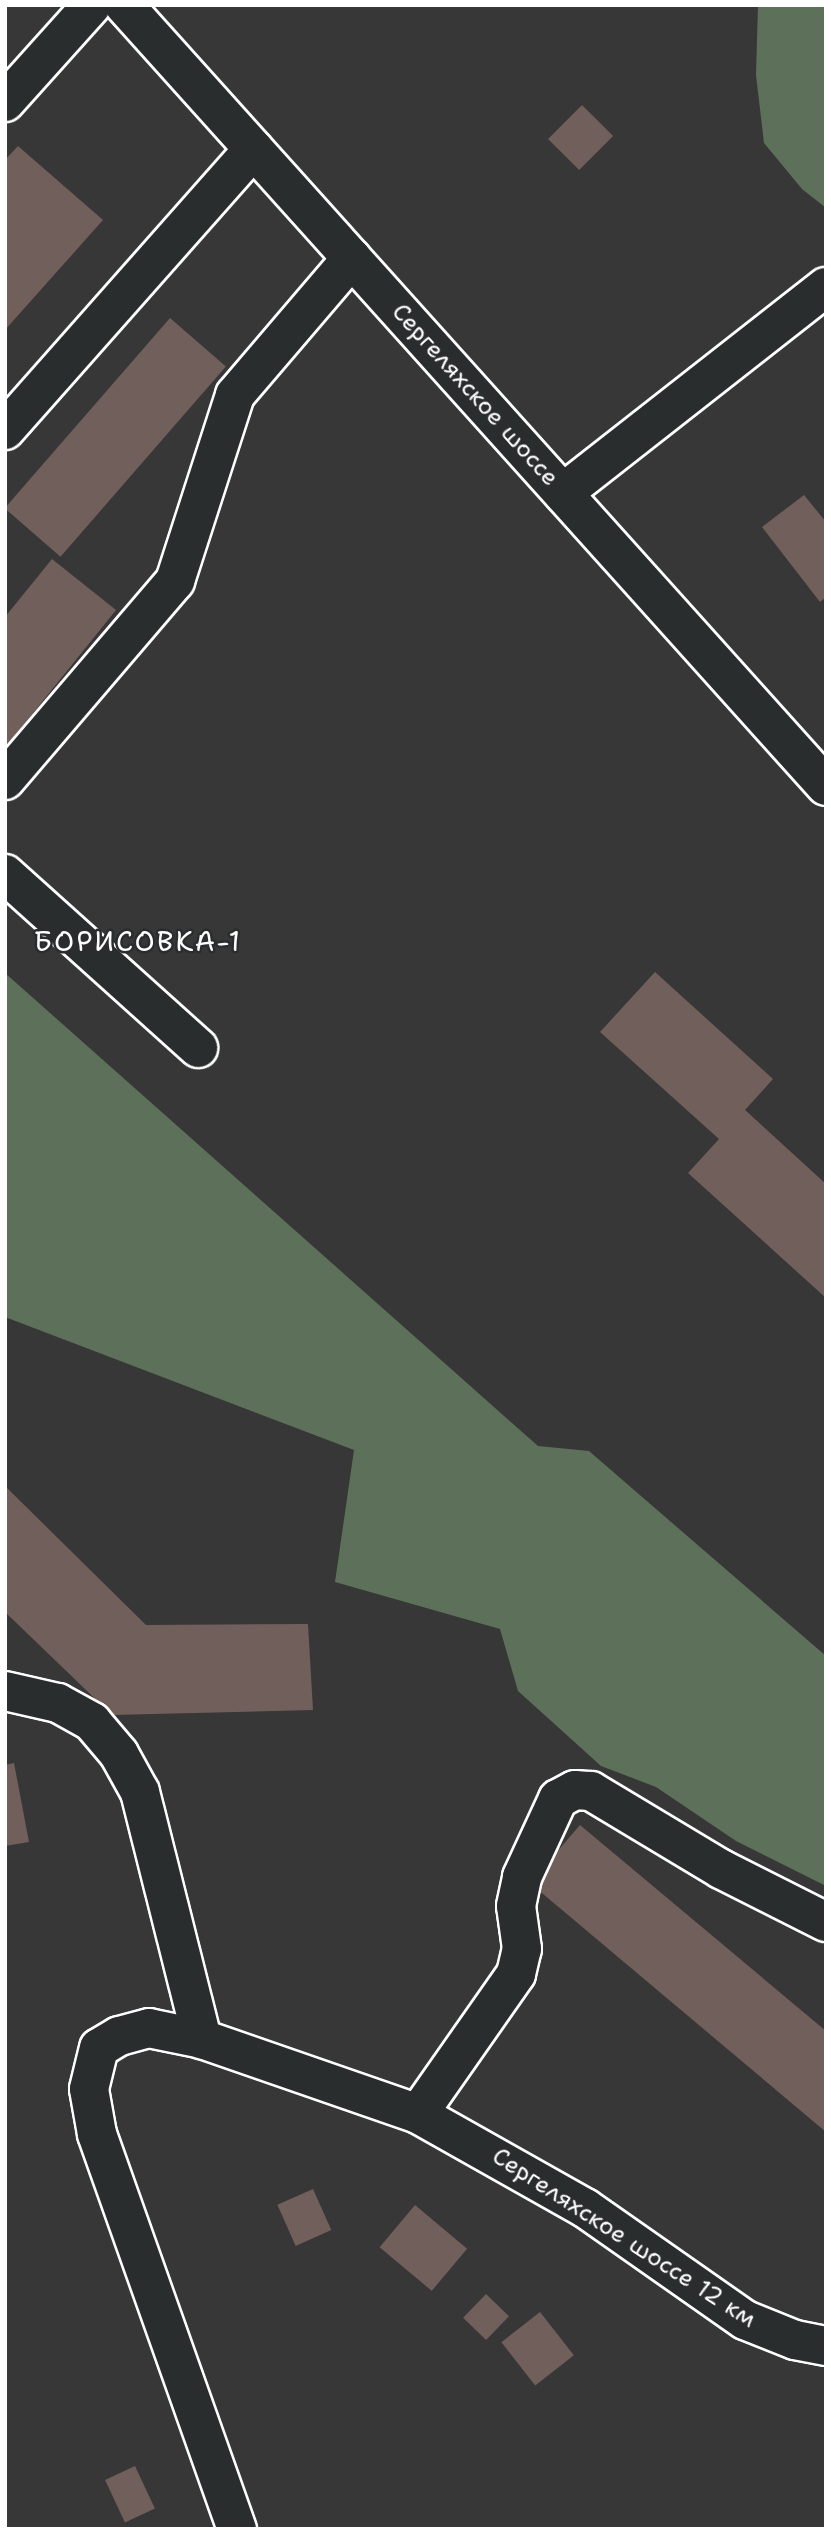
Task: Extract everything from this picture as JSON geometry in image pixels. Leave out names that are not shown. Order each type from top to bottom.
[{"type":"street","points":[[5,102],[92,5]]},
{"type":"street","name":"Сергеляхское шоссе","points":[[124,5],[826,786]]},
{"type":"street","points":[[5,430],[254,149]]},
{"type":"street","points":[[5,780],[175,581],[235,395],[352,258]]},
{"type":"street","points":[[563,493],[826,287]]},
{"type":"street","points":[[5,874],[198,1048]]},
{"type":"street","points":[[5,1691],[58,1703],[92,1723],[119,1754],[140,1792],[202,2039]]},
{"type":"street","points":[[418,2114],[516,1973],[522,1949],[516,1906],[522,1877],[558,1799],[575,1790],[591,1791],[721,1869],[826,1923]]},
{"type":"street","name":"Сергеляхское шоссе 12 км","points":[[237,2529],[97,2134],[89,2089],[99,2048],[119,2036],[149,2028],[202,2039],[418,2114],[585,2208],[745,2320],[794,2340],[826,2346]]},
{"type":"green space","points":[[758,5],[826,5],[826,208],[802,189],[764,143],[756,75]]},
{"type":"green space","points":[[5,973],[538,1446],[589,1451],[826,1656],[826,1886],[736,1841],[656,1787],[601,1766],[518,1691],[500,1629],[335,1582],[354,1450],[5,1317]]},
{"type":"building","points":[[582,105],[613,136],[579,170],[548,139]]},
{"type":"building","points":[[18,146],[103,220],[5,330],[5,160]]},
{"type":"building","points":[[170,318],[226,367],[61,557],[5,508]]},
{"type":"building","points":[[804,495],[826,522],[826,597],[820,602],[762,527]]},
{"type":"building","points":[[52,559],[116,610],[5,748],[5,617]]},
{"type":"building","points":[[655,972],[773,1079],[745,1110],[826,1184],[826,1298],[688,1173],[719,1139],[600,1032]]},
{"type":"building","points":[[5,1486],[146,1625],[308,1624],[313,1710],[112,1715],[5,1612]]},
{"type":"building","points":[[14,1763],[29,1842],[5,1846],[5,1765]]},
{"type":"building","points":[[580,1825],[826,2031],[826,2132],[530,1883]]},
{"type":"building","points":[[313,2189],[331,2230],[296,2246],[277,2205]]},
{"type":"building","points":[[415,2205],[467,2249],[432,2291],[380,2247]]},
{"type":"building","points":[[486,2294],[509,2316],[486,2340],[463,2318]]},
{"type":"building","points":[[540,2312],[574,2355],[535,2386],[501,2342]]},
{"type":"building","points":[[135,2466],[155,2509],[125,2523],[105,2480]]},
{"type":"district","name":"БОРИСОВКА-1","points":[[138,941]]}]
